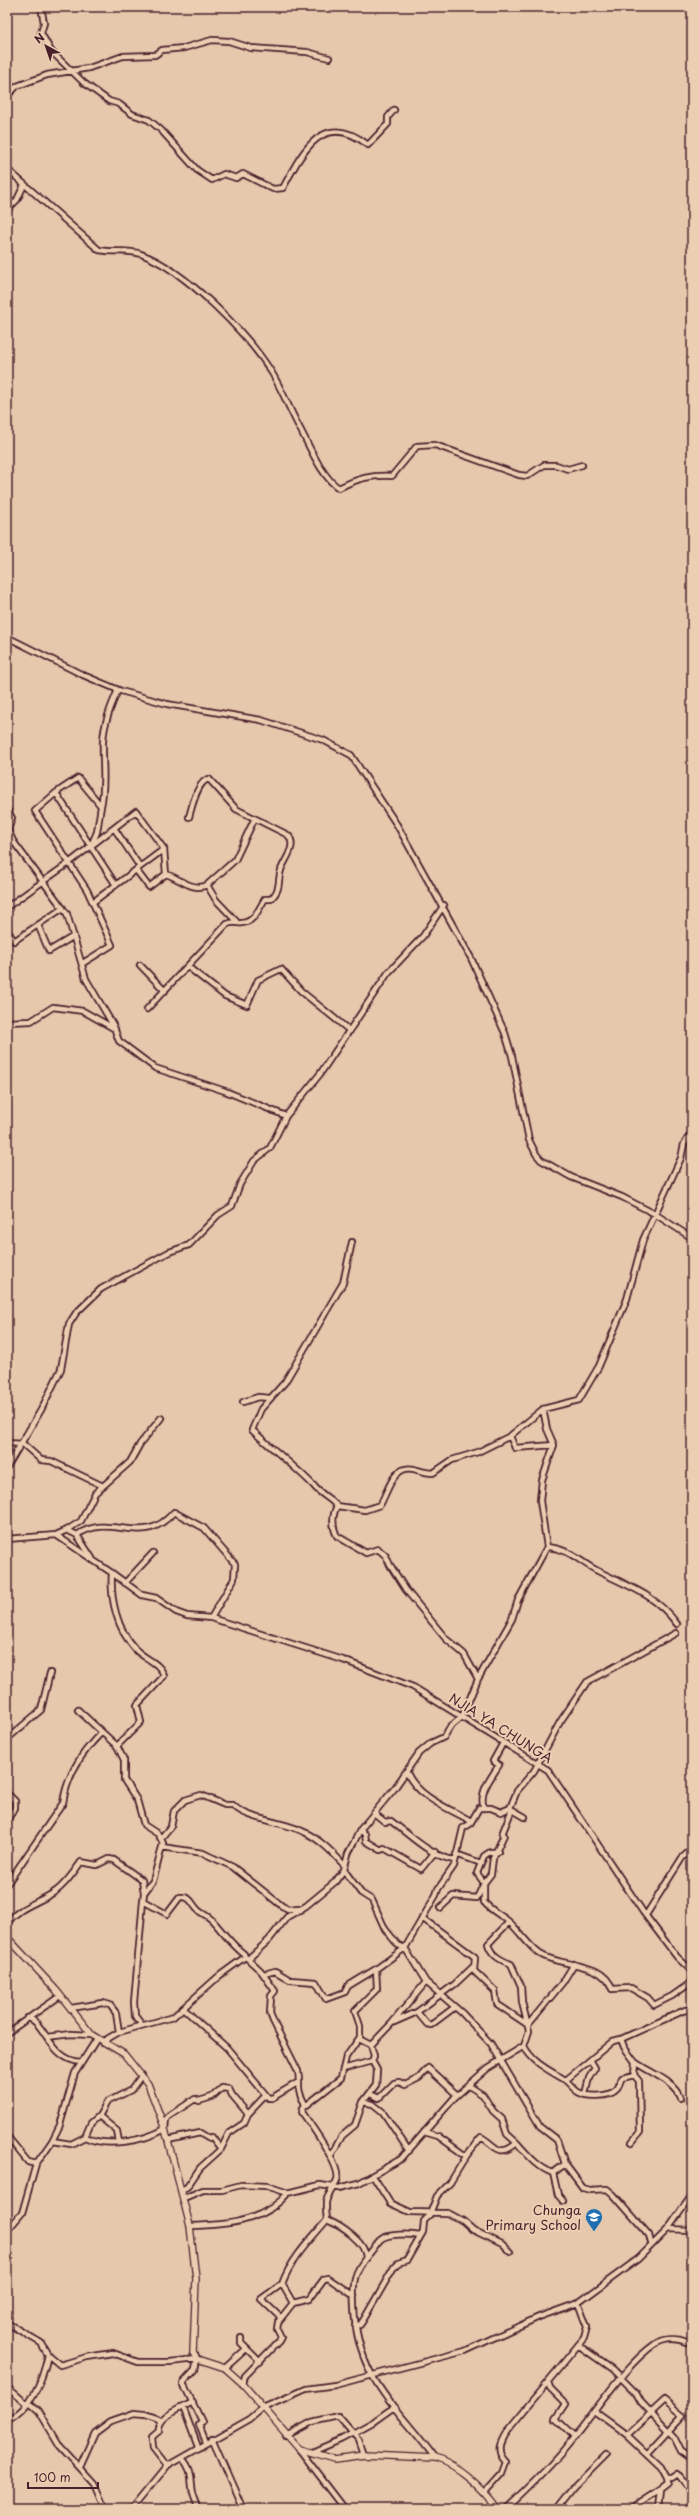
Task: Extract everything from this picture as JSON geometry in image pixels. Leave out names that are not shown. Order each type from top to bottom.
[{"type":"street","points":[[41,7],[44,23],[41,33],[51,51],[99,95],[119,104],[132,114],[149,120],[161,130],[197,170],[212,180],[224,174],[236,178],[243,174],[273,189],[283,188],[299,158],[313,139],[325,133],[339,132],[356,136],[368,145],[388,124],[388,117],[394,110]]},
{"type":"street","points":[[7,96],[17,86],[34,79],[70,70],[89,68],[123,56],[155,55],[162,50],[184,48],[212,40],[229,41],[251,48],[307,52],[329,58]]},
{"type":"street","points":[[7,169],[99,250],[108,252],[126,250],[165,264],[213,304],[272,374],[308,444],[331,483],[339,488],[358,478],[372,475],[392,476],[417,446],[435,445],[527,476],[544,465],[556,465],[568,469],[582,465]]},
{"type":"street","points":[[7,210],[17,200],[24,185]]},
{"type":"street","points":[[7,637],[83,675],[118,690],[167,704],[261,720],[323,740],[351,755],[397,825],[460,935],[505,1033],[512,1056],[529,1140],[541,1160],[559,1170],[655,1214],[692,1238]]},
{"type":"street","points":[[91,846],[98,832],[104,790],[103,740],[107,717],[118,690]]},
{"type":"street","points":[[83,963],[112,945],[93,902],[36,814],[38,808],[78,778],[101,806]]},
{"type":"street","points":[[189,817],[203,781],[209,779],[236,809],[254,820],[288,835],[291,842],[291,847],[281,870],[279,887],[271,899],[265,899],[251,920],[242,923],[236,921],[216,900],[207,885]]},
{"type":"street","points":[[56,793],[116,885]]},
{"type":"street","points":[[7,810],[12,818],[8,830],[13,841],[68,914],[69,926],[83,963],[86,979],[115,1029],[119,1041],[127,1049],[136,1053],[155,1068],[225,1091],[286,1116]]},
{"type":"street","points":[[7,907],[69,863],[136,811],[164,849],[166,874]]},
{"type":"street","points":[[166,874],[192,887],[201,888],[207,885],[235,860],[254,820]]},
{"type":"street","points":[[114,828],[149,887],[166,874]]},
{"type":"street","points":[[93,902],[164,849]]},
{"type":"street","points":[[7,1467],[41,1410],[61,1369],[69,1324],[76,1313],[101,1289],[169,1252],[189,1245],[218,1215],[232,1206],[240,1184],[254,1161],[270,1148],[286,1116],[320,1074],[388,973],[423,936],[444,905]]},
{"type":"street","points":[[7,930],[14,941],[63,908]]},
{"type":"street","points":[[147,1009],[227,924],[236,921]]},
{"type":"street","points":[[38,925],[49,951],[74,936]]},
{"type":"street","points":[[140,965],[165,991]]},
{"type":"street","points":[[188,967],[225,996],[246,1005],[258,980],[280,969],[301,992],[350,1031]]},
{"type":"street","points":[[7,1022],[31,1022],[53,1007],[83,1011],[115,1029]]},
{"type":"street","points":[[352,1242],[343,1283],[285,1382],[277,1393],[270,1398],[261,1409],[252,1430],[338,1506],[372,1510],[380,1505],[392,1480],[401,1472],[414,1469],[433,1473],[452,1460],[478,1452],[510,1436],[543,1409],[579,1400],[589,1383],[627,1299],[643,1240],[681,1158],[684,1144],[692,1132]]},
{"type":"street","points":[[243,1402],[258,1397],[270,1398]]},
{"type":"street","points":[[7,2232],[22,2213],[36,2164],[60,2125],[71,2083],[81,2062],[97,2039],[173,2017],[184,2009],[219,1976],[247,1958],[269,1940],[287,1917],[301,1910],[335,1882],[345,1868],[348,1854],[360,1830],[375,1814],[407,1773],[419,1753],[431,1743],[444,1737],[450,1728],[462,1717],[478,1680],[512,1619],[518,1600],[547,1547],[540,1501],[542,1480],[554,1445],[547,1429],[543,1409]]},
{"type":"street","points":[[7,1539],[56,1535],[81,1521],[95,1493],[130,1462],[140,1444],[161,1418]]},
{"type":"street","points":[[510,1436],[515,1448],[554,1445]]},
{"type":"street","points":[[7,1443],[19,1445],[24,1444],[41,1460],[51,1462],[103,1486]]},
{"type":"street","points":[[338,1506],[334,1512],[334,1531],[337,1536],[366,1553],[378,1550],[386,1556],[406,1590],[446,1640],[464,1654],[478,1680]]},
{"type":"street","points":[[77,1535],[104,1525],[128,1530],[157,1528],[174,1512],[204,1528],[235,1564],[234,1579],[211,1618]]},
{"type":"street","points":[[66,1530],[77,1535],[92,1558]]},
{"type":"street","name":"NJIA YA CHUNGA","points":[[56,1535],[92,1558],[142,1595],[156,1598],[176,1612],[187,1616],[211,1618],[389,1677],[413,1687],[548,1770],[555,1778],[561,1791],[605,1851],[646,1915],[677,1957],[692,1971]]},
{"type":"street","points":[[547,1547],[568,1550],[596,1570],[639,1589],[664,1608],[678,1624]]},
{"type":"street","points":[[125,1583],[153,1553]]},
{"type":"street","points":[[112,1573],[113,1604],[120,1626],[134,1649],[156,1664],[164,1676],[137,1705],[141,1722],[117,1746]]},
{"type":"street","points":[[440,1908],[453,1896],[477,1898],[484,1883],[492,1874],[493,1858],[498,1852],[510,1808],[517,1791],[534,1771],[536,1764],[563,1716],[587,1682],[676,1633]]},
{"type":"street","points":[[8,1737],[40,1710],[50,1673]]},
{"type":"street","points":[[78,1710],[117,1746],[124,1760],[124,1780],[136,1800],[144,1825],[161,1838]]},
{"type":"street","points":[[7,1884],[63,1803],[63,1795],[80,1754],[101,1732]]},
{"type":"street","points":[[484,1808],[481,1801],[484,1790],[499,1766],[493,1762],[503,1742]]},
{"type":"street","points":[[407,1773],[411,1782],[423,1794],[471,1821]]},
{"type":"street","points":[[7,1793],[15,1801],[15,1808],[7,1820]]},
{"type":"street","points":[[144,1893],[153,1880],[162,1847],[161,1838],[171,1826],[174,1811],[185,1800],[201,1795],[225,1805],[234,1805],[245,1814],[260,1816],[302,1830],[324,1845],[345,1868],[361,1893],[372,1900],[385,1930],[398,1945],[405,1948],[426,1982],[455,2007],[491,2044],[499,2060],[508,2069],[540,2127],[557,2140],[565,2164],[583,2188],[590,2190],[607,2189],[649,2235],[651,2243]]},
{"type":"street","points":[[264,1974],[275,1971],[290,1980],[316,1982],[326,1999],[345,1992],[348,1986],[376,1969],[405,1948],[456,1857],[462,1828],[471,1821],[476,1811],[484,1808],[491,1808],[501,1812],[510,1808]]},
{"type":"street","points":[[510,1808],[525,1817]]},
{"type":"street","points":[[375,1814],[385,1822],[391,1821],[414,1840],[444,1859],[456,1857],[481,1863]]},
{"type":"street","points":[[360,1830],[371,1844],[381,1850],[384,1848],[421,1869],[435,1852]]},
{"type":"street","points":[[162,1847],[202,1853],[233,1867],[282,1906],[288,1909],[299,1908],[301,1910]]},
{"type":"street","points":[[646,1915],[682,1858],[692,1849]]},
{"type":"street","points":[[498,1852],[490,1852],[481,1863],[477,1873],[484,1883],[484,1902],[509,1922],[526,1942],[541,1954],[574,1964],[605,1976],[612,1989],[631,1988],[648,1998],[654,2005],[672,1996],[692,1982]]},
{"type":"street","points":[[7,1923],[23,1907],[32,1904],[57,1890],[81,1862],[98,1865],[109,1859],[114,1860],[142,1880],[144,1893],[134,2002],[135,2016],[142,2025]]},
{"type":"street","points":[[143,1901],[167,1914],[180,1897],[186,1897],[191,1900],[199,1911],[213,1921],[227,1940],[264,1974],[275,1991],[271,1996],[270,2013],[294,2062],[299,2079],[297,2087],[305,2104],[302,2112],[331,2155],[337,2179],[325,2200],[327,2220],[309,2239],[290,2267],[282,2284],[261,2299],[281,2318]]},
{"type":"street","points":[[422,1918],[475,1957],[474,1971],[495,1991],[496,2004],[528,2025]]},
{"type":"street","points":[[190,2226],[218,2226],[242,2222],[257,2216],[288,2193],[320,2185],[346,2188],[373,2176],[401,2159],[455,2098],[488,2068],[499,2060],[510,2057],[524,2046],[529,2031],[522,2002],[521,1986],[516,1972],[511,1964],[499,1960],[491,1952],[488,1944],[509,1922]]},
{"type":"street","points":[[7,1937],[97,2039]]},
{"type":"street","points":[[528,2025],[563,1982],[574,1964]]},
{"type":"street","points":[[392,2023],[417,2012],[474,1966]]},
{"type":"street","points":[[303,2108],[341,2078],[346,2057],[359,2039],[360,2026],[355,2011],[377,1989],[376,1969]]},
{"type":"street","points":[[371,2046],[426,1982]]},
{"type":"street","points":[[7,2033],[60,1996]]},
{"type":"street","points":[[71,2008],[103,2003],[110,2005],[116,2012],[119,2032]]},
{"type":"street","points":[[417,2012],[427,2024],[431,2025],[455,2007]]},
{"type":"street","points":[[184,2009],[227,2048],[269,2098],[272,2098],[288,2087],[298,2083]]},
{"type":"street","points":[[566,2080],[591,2061],[612,2041],[621,2040],[685,2010],[692,2011]]},
{"type":"street","points":[[28,2018],[36,2021],[53,2048],[67,2058],[81,2062]]},
{"type":"street","points":[[47,2037],[71,2034],[97,2039],[124,2054],[148,2084],[165,2129],[190,2226],[196,2286],[194,2353],[198,2359],[195,2370],[183,2382],[202,2422],[199,2425],[206,2442]]},
{"type":"street","points":[[331,2155],[342,2136],[355,2125],[363,2102],[376,2085],[377,2070],[372,2061],[374,2056],[371,2046],[359,2039]]},
{"type":"street","points":[[621,2040],[624,2047],[635,2062],[670,2083],[679,2091],[681,2098]]},
{"type":"street","points":[[524,2046],[533,2059],[566,2080],[578,2092],[591,2096],[611,2093],[617,2089],[622,2078],[634,2075]]},
{"type":"street","points":[[343,2069],[372,2061]]},
{"type":"street","points":[[585,2094],[595,2068],[591,2061]]},
{"type":"street","points":[[632,2142],[640,2132],[639,2082],[634,2075],[635,2062]]},
{"type":"street","points":[[370,2094],[379,2098],[394,2083],[399,2082],[405,2085],[419,2078],[428,2068],[448,2085],[456,2094],[455,2098]]},
{"type":"street","points":[[52,2140],[71,2144],[85,2137],[91,2123],[99,2116],[106,2102],[131,2090],[142,2075]]},
{"type":"street","points":[[469,2086],[483,2095],[493,2111],[502,2119],[507,2134],[535,2163],[553,2173],[558,2195],[563,2201]]},
{"type":"street","points":[[165,2129],[166,2119],[169,2116],[195,2099],[199,2101],[212,2097],[222,2088],[229,2089],[235,2099],[248,2114]]},
{"type":"street","points":[[181,2190],[187,2187],[200,2168],[221,2149],[230,2133],[244,2123],[248,2114],[266,2095]]},
{"type":"street","points":[[363,2102],[374,2104],[383,2112],[408,2151]]},
{"type":"street","points":[[99,2116],[117,2131],[119,2142]]},
{"type":"street","points":[[85,2137],[95,2142],[119,2142],[165,2129]]},
{"type":"street","points":[[424,2132],[438,2136],[458,2151],[467,2155]]},
{"type":"street","points":[[168,2140],[200,2134],[208,2138],[212,2137],[221,2149]]},
{"type":"street","points":[[7,2136],[28,2162],[36,2164]]},
{"type":"street","points":[[355,2325],[360,2325],[394,2267],[407,2260],[420,2236],[429,2211],[442,2188],[452,2179],[467,2155],[481,2137],[496,2149],[506,2150],[517,2143]]},
{"type":"street","points":[[553,2173],[565,2164]]},
{"type":"street","points":[[373,2176],[390,2203],[410,2212],[445,2212],[459,2218],[473,2230],[502,2244],[510,2252]]},
{"type":"street","points":[[184,2198],[203,2190],[222,2190],[241,2185],[267,2186],[288,2193]]},
{"type":"street","points":[[132,2509],[167,2466],[206,2442],[250,2418],[263,2408],[306,2389],[335,2385],[465,2351],[539,2317],[578,2304],[638,2259],[651,2243],[668,2229],[692,2195]]},
{"type":"street","points":[[327,2220],[344,2230],[363,2247],[366,2258]]},
{"type":"street","points":[[668,2229],[692,2230]]},
{"type":"street","points":[[420,2236],[412,2234],[387,2235],[380,2240],[366,2258],[352,2282],[355,2325],[360,2350],[380,2390],[410,2424],[434,2458]]},
{"type":"street","points":[[243,2384],[245,2376],[260,2362],[281,2337],[276,2329],[281,2318],[293,2303],[310,2299],[324,2279],[328,2278],[354,2296]]},
{"type":"street","points":[[282,2284],[293,2303]]},
{"type":"street","points":[[485,2492],[505,2470],[506,2462],[500,2456],[499,2444],[578,2345],[587,2330],[584,2315],[578,2304]]},
{"type":"street","points":[[7,2323],[41,2343],[48,2355],[60,2365],[87,2357],[113,2353],[138,2362],[177,2362],[198,2359],[225,2368],[243,2384],[286,2436],[299,2449],[345,2509]]},
{"type":"street","points":[[241,2338],[240,2343],[260,2362]]},
{"type":"street","points":[[506,2509],[537,2481],[575,2437],[621,2378],[656,2344],[675,2338],[687,2342]]},
{"type":"street","points":[[578,2345],[621,2378],[636,2392],[650,2412],[668,2431],[681,2451],[686,2453],[692,2459]]},
{"type":"street","points":[[225,2368],[246,2349]]},
{"type":"street","points":[[7,2421],[28,2403],[44,2373],[48,2355]]},
{"type":"street","points":[[548,2382],[550,2388],[566,2404],[556,2419],[575,2437]]},
{"type":"street","points":[[7,2387],[43,2417],[60,2446],[94,2483],[105,2509]]},
{"type":"street","points":[[626,2434],[664,2400],[683,2415],[647,2454]]},
{"type":"street","points":[[167,2466],[157,2455],[152,2444],[152,2437],[159,2431],[162,2420],[193,2402]]},
{"type":"street","points":[[183,2407],[198,2447]]},
{"type":"street","points":[[310,2453],[353,2433],[373,2422],[394,2407]]},
{"type":"street","points":[[594,2411],[626,2434],[661,2467],[667,2478],[668,2483],[660,2490],[642,2499],[632,2509]]},
{"type":"street","points":[[80,2466],[95,2433],[111,2421],[134,2413],[145,2414],[162,2420]]},
{"type":"street","points":[[286,2436],[312,2422],[338,2416],[359,2440],[364,2455]]},
{"type":"street","points":[[212,2439],[243,2509]]},
{"type":"street","points":[[299,2449],[334,2458],[364,2455],[434,2458],[445,2461],[485,2492],[498,2509]]},
{"type":"street","points":[[557,2509],[575,2486],[607,2454]]},
{"type":"street","points":[[182,2458],[187,2464],[193,2480],[193,2494],[198,2509]]},
{"type":"street","points":[[667,2478],[672,2478],[678,2474],[692,2492]]},
{"type":"street","points":[[658,2509],[660,2490]]},
{"type":"place","name":"Chunga Primary School","points":[[594,2232]]}]
